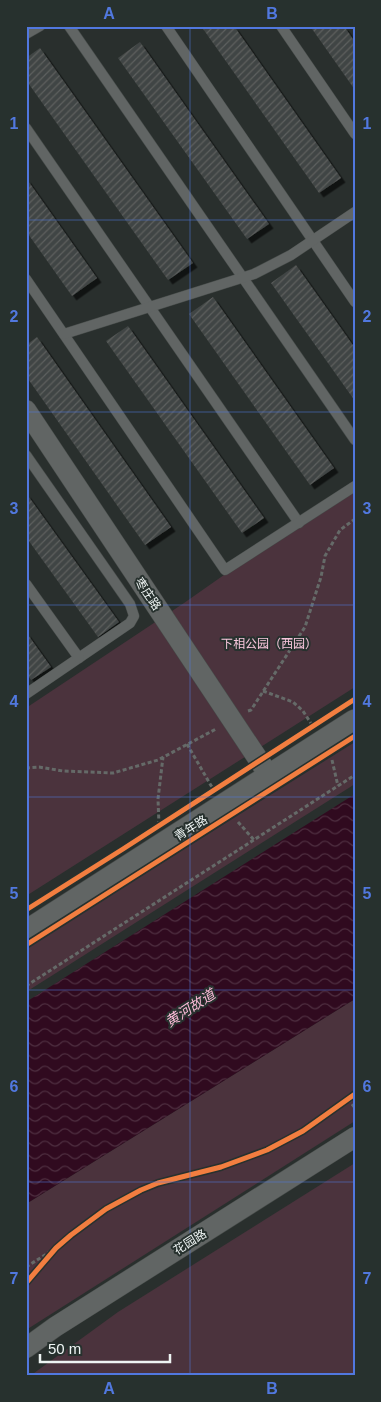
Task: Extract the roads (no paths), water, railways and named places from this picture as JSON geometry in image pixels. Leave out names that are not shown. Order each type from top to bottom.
[{"type":"street","name":"枣庄路","points":[[26,410],[267,773]]},
{"type":"street","name":"青年路","points":[[26,933],[267,773],[355,710]]},
{"type":"street","name":"青年路","points":[[26,920],[267,773],[355,722]]},
{"type":"street","name":"花园路","points":[[26,1348],[55,1327],[355,1137]]},
{"type":"lane","points":[[26,34],[40,26]]},
{"type":"lane","points":[[69,26],[355,440]]},
{"type":"lane","points":[[166,26],[355,302]]},
{"type":"lane","points":[[281,26],[355,134]]},
{"type":"lane","points":[[26,128],[299,523]]},
{"type":"lane","points":[[64,334],[254,274],[291,255],[355,212]]},
{"type":"lane","points":[[26,279],[225,570],[355,486]]},
{"type":"lane","points":[[26,455],[130,604],[134,616],[130,623],[26,694]]},
{"type":"lane","points":[[26,584],[79,658]]},
{"type":"water","name":"黄河故道","points":[[355,794],[355,999],[26,1204],[26,1002]]},
{"type":"park label","name":"下相公园（西园）","points":[[269,644]]}]
